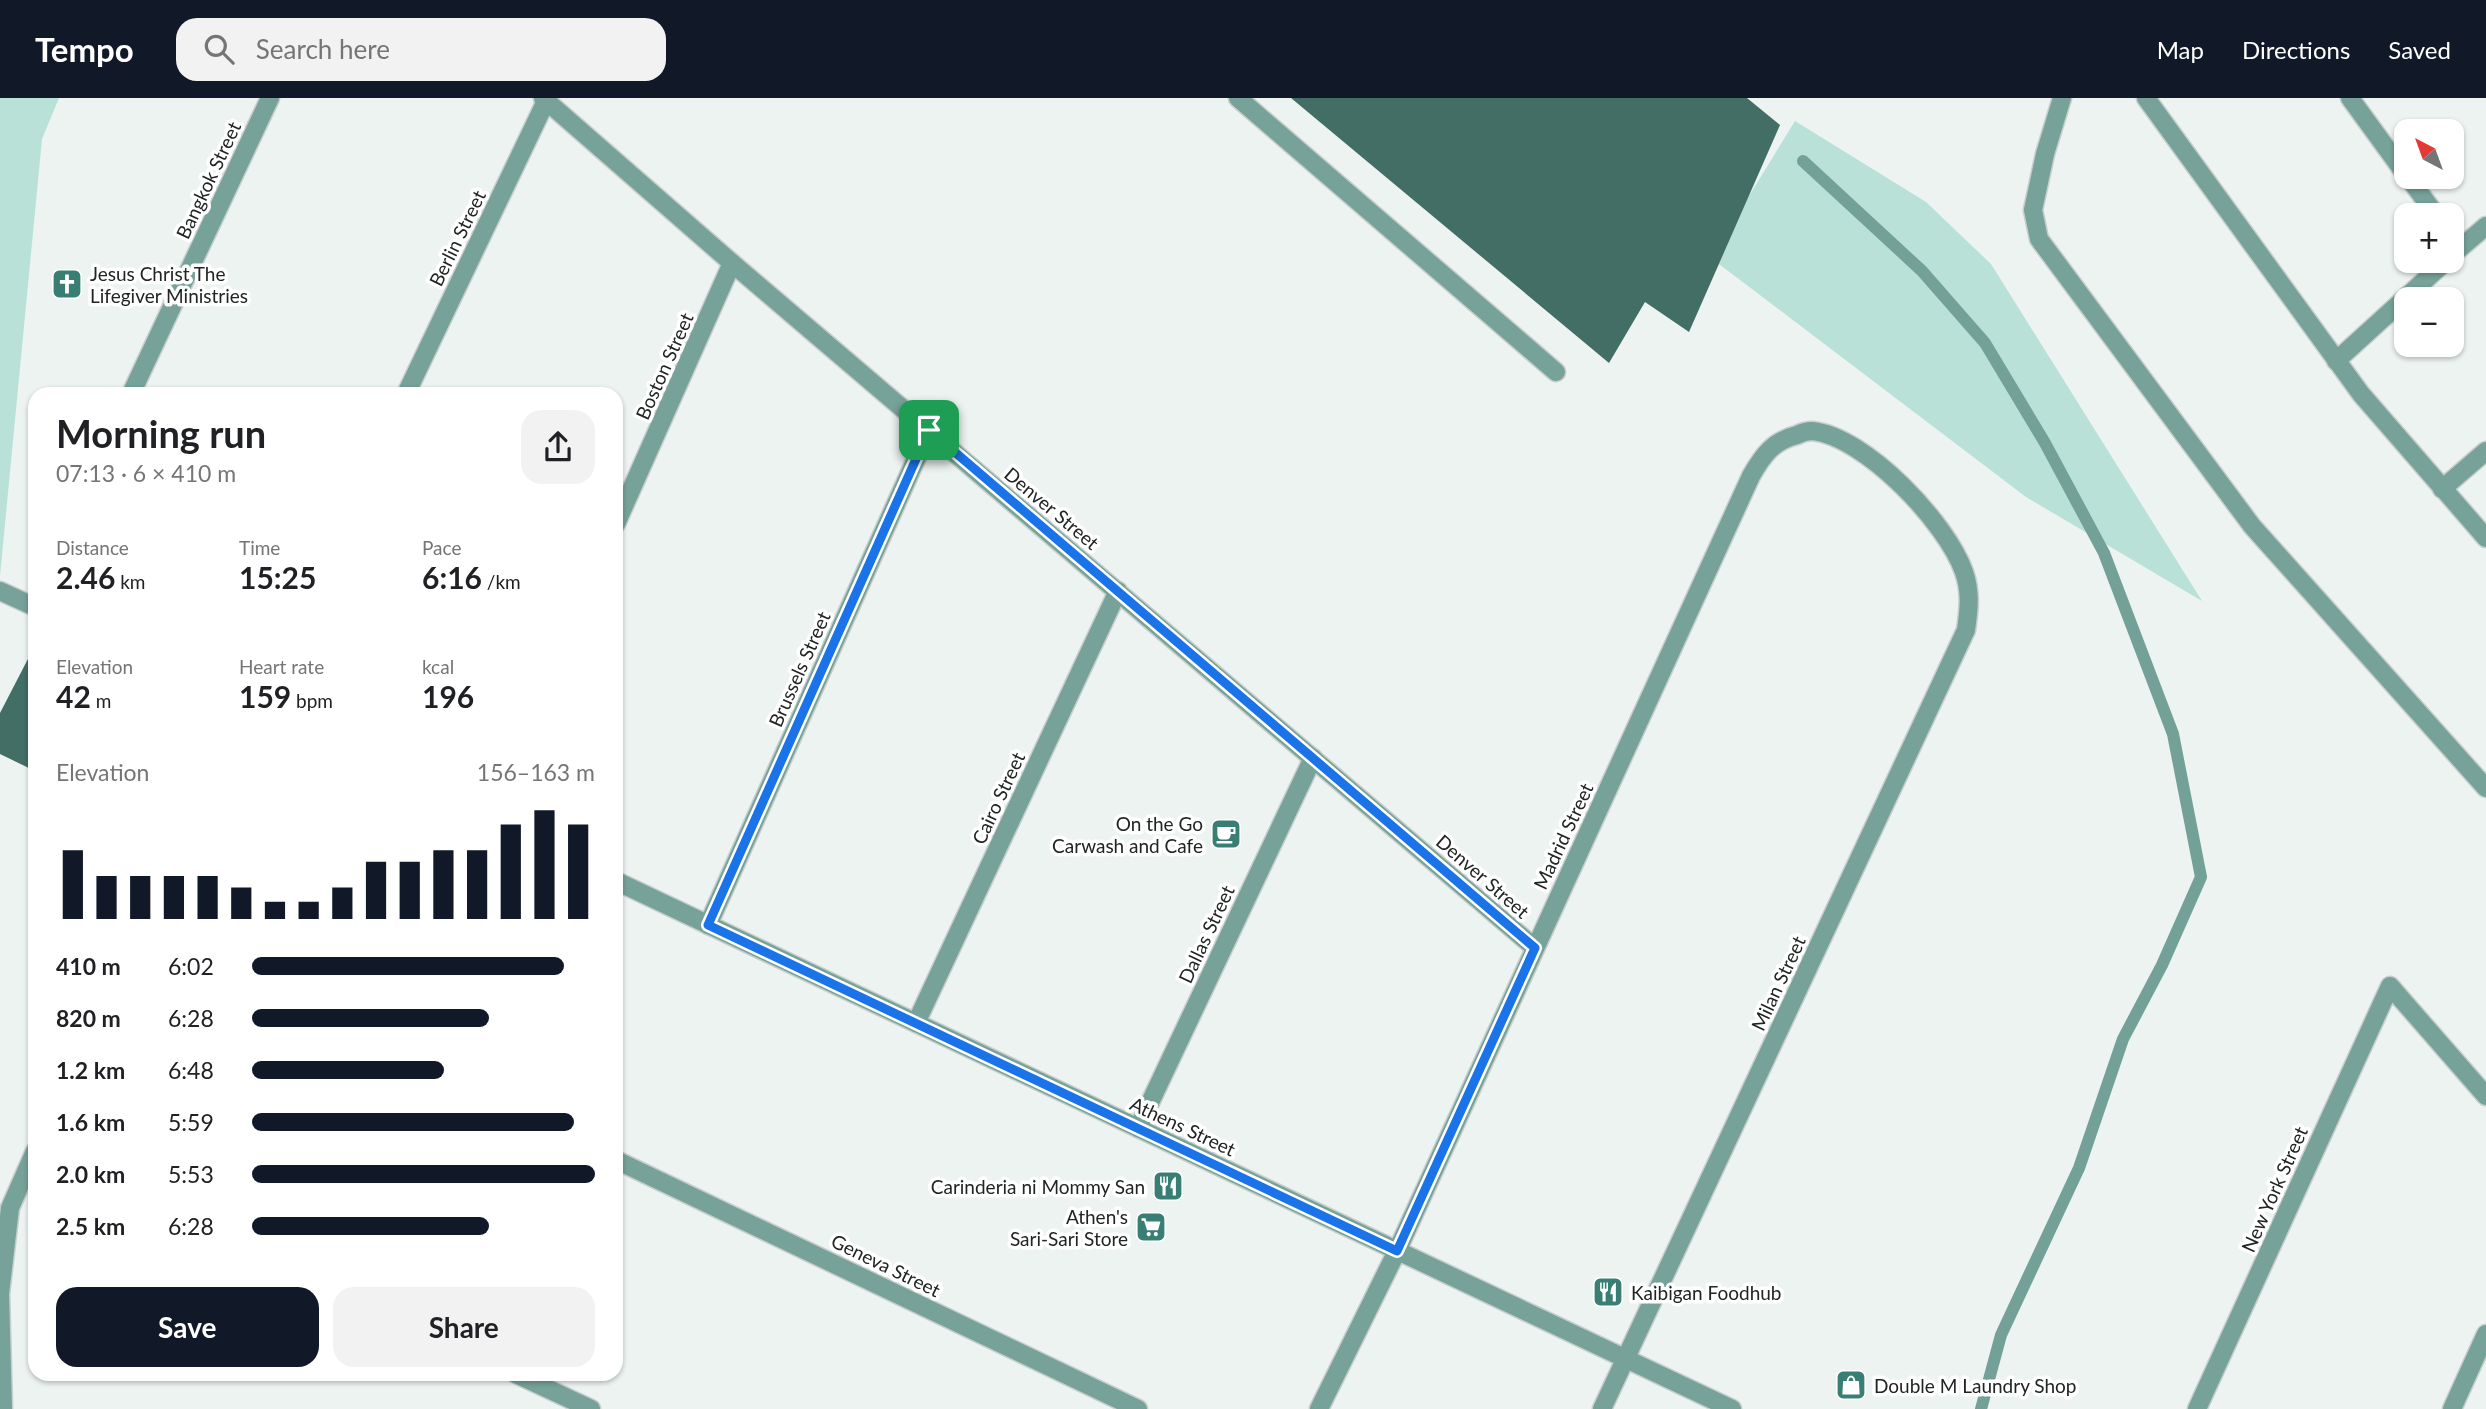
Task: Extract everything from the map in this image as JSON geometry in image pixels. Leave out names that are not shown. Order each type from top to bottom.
[{"type":"street","name":"Bangkok Street","points":[[134,387],[270,98]]},
{"type":"street","points":[[1238,98],[1556,372]]},
{"type":"street","points":[[2062,98],[2045,154],[2034,210],[2039,239],[2252,526],[2486,788]]},
{"type":"street","points":[[2146,98],[2361,394],[2486,538]]},
{"type":"street","points":[[2350,98],[2394,158]]},
{"type":"street","name":"Denver Street","points":[[545,100],[732,263],[1535,948]]},
{"type":"street","name":"Berlin Street","points":[[409,387],[545,100]]},
{"type":"street","points":[[2464,240],[2486,226]]},
{"type":"street","name":"Boston Street","points":[[623,508],[732,263]]},
{"type":"street","points":[[2336,361],[2433,273]]},
{"type":"street","name":"Brussels Street","points":[[708,925],[929,430]]},
{"type":"street","name":"Milan Street","points":[[1602,1409],[1966,630],[1970,599],[1963,570],[1944,535],[1912,494],[1879,465],[1841,439],[1811,431],[1782,438]]},
{"type":"street","name":"Madrid Street","points":[[1319,1409],[1397,1251],[1751,476],[1763,456],[1782,438]]},
{"type":"street","points":[[2442,489],[2486,451]]},
{"type":"street","name":"Cairo Street","points":[[916,1023],[1118,591]]},
{"type":"street","points":[[6,593],[28,602]]},
{"type":"street","name":"Dallas Street","points":[[1138,1128],[1313,758]]},
{"type":"street","name":"Athens Street","points":[[623,884],[1732,1409]]},
{"type":"street","name":"New York Street","points":[[2197,1409],[2390,986],[2486,1096]]},
{"type":"street","name":"Geneva Street","points":[[623,1163],[1138,1409]]},
{"type":"street","points":[[3,1409],[0,1294],[10,1208],[28,1167]]},
{"type":"street","points":[[2452,1409],[2486,1334]]},
{"type":"street","points":[[531,1381],[591,1409]]},
{"type":"green space","points":[[0,98],[59,98],[42,139],[0,576]]},
{"type":"green space","points":[[1795,121],[1926,202],[1991,264],[2202,601],[2026,497],[1711,258]]},
{"type":"building","points":[[1291,98],[1747,98],[1780,125],[1689,332],[1645,302],[1609,363]]},
{"type":"building","points":[[28,659],[28,768],[0,754],[0,713]]},
{"type":"waterway","points":[[1803,161],[1922,271],[1985,343],[2045,443],[2104,553],[2173,734],[2201,877],[2162,965],[2123,1039],[2079,1168],[2001,1335],[1981,1409]]},
{"type":"place","name":"Jesus Christ The Lifegiver Ministries","points":[[67,284]]},
{"type":"place","name":"On the Go Carwash and Cafe","points":[[1226,834]]},
{"type":"place","name":"Carinderia ni Mommy San","points":[[1168,1186]]},
{"type":"place","name":"Athen's Sari-Sari Store","points":[[1151,1227]]},
{"type":"place","name":"Kaibigan Foodhub","points":[[1608,1292]]},
{"type":"place","name":"Double M Laundry Shop","points":[[1851,1385]]},
{"type":"route","points":[[929,430],[1535,948],[1397,1251],[708,925],[929,430]]}]
